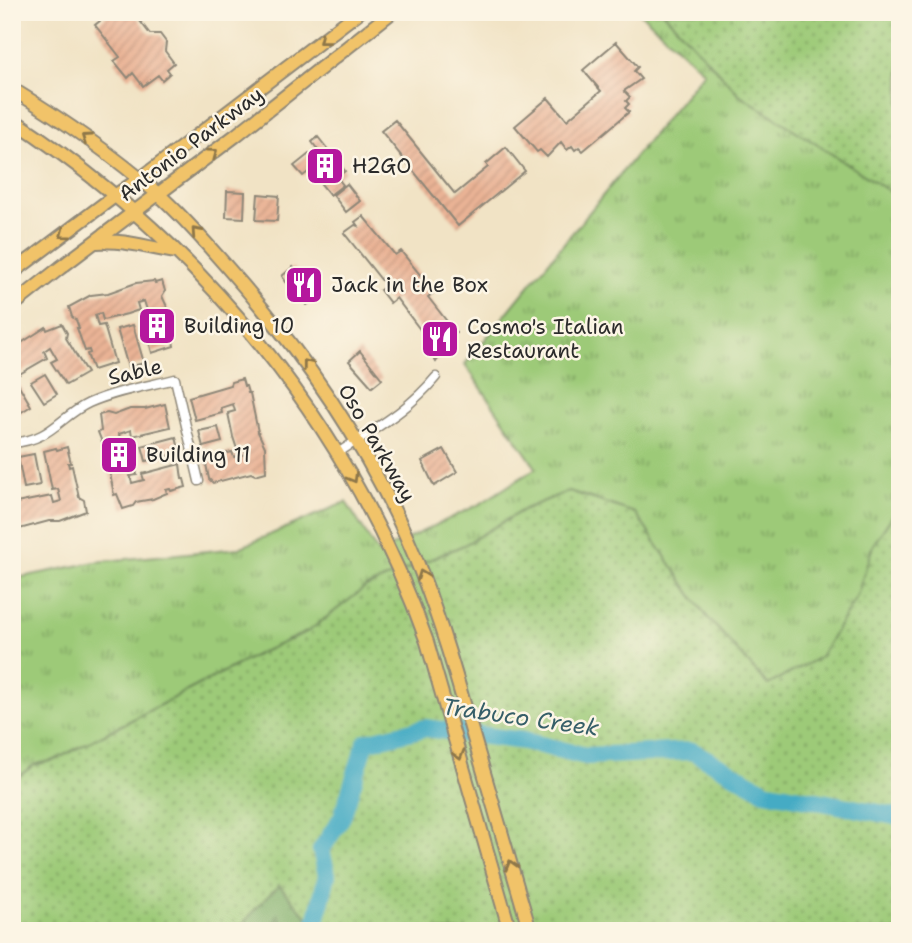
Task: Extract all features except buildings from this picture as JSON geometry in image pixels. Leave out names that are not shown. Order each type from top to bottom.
[{"type":"main road","name":"Antonio Parkway","points":[[12,273],[359,12]]},
{"type":"main road","name":"Antonio Parkway","points":[[12,306],[392,12]]},
{"type":"main road","points":[[303,56],[310,67],[305,75],[307,80]]},
{"type":"main road","name":"Oso Parkway","points":[[12,89],[140,179],[192,228],[257,301],[316,376],[357,440],[412,550],[446,639],[530,931]]},
{"type":"main road","name":"Oso Parkway","points":[[12,119],[116,195],[177,252],[264,347],[317,418],[367,503],[411,598],[427,642],[510,931]]},
{"type":"main road","points":[[97,242],[111,240],[145,244],[177,252]]},
{"type":"street","points":[[338,453],[397,415],[420,397],[436,377]]},
{"type":"street","name":"Sable","points":[[12,443],[38,438],[53,430],[75,411],[101,398],[175,379],[199,481]]},
{"type":"green space","points":[[639,12],[663,12],[739,94],[900,198],[900,505],[873,545],[857,596],[820,657],[768,686],[707,617],[635,513],[569,491],[525,509],[464,545],[366,587],[309,631],[256,655],[55,760],[34,765],[12,782],[12,579],[95,562],[239,548],[346,502],[378,553],[480,504],[536,468],[465,364],[704,72]]},
{"type":"green space","points":[[663,12],[900,12],[900,198],[739,94]]},
{"type":"green space","points":[[569,491],[635,513],[707,617],[768,685],[820,657],[857,596],[873,545],[900,505],[900,931],[320,931],[279,885],[237,931],[12,931],[12,782],[34,765],[55,760],[256,655],[309,631],[366,587],[464,545],[525,509]]},
{"type":"green space","points":[[279,884],[320,931],[237,931],[256,908]]},
{"type":"waterway","name":"Trabuco Creek","points":[[314,931],[327,875],[321,850],[342,817],[366,742],[425,728],[524,741],[586,756],[692,751],[765,791],[900,817]]},
{"type":"place","name":"H2GO","points":[[325,166]]},
{"type":"place","name":"Jack in the Box","points":[[304,285]]},
{"type":"place","name":"Building 10","points":[[157,326]]},
{"type":"place","name":"Cosmo's Italian Restaurant","points":[[440,339]]},
{"type":"place","name":"Building 11","points":[[119,455]]}]
